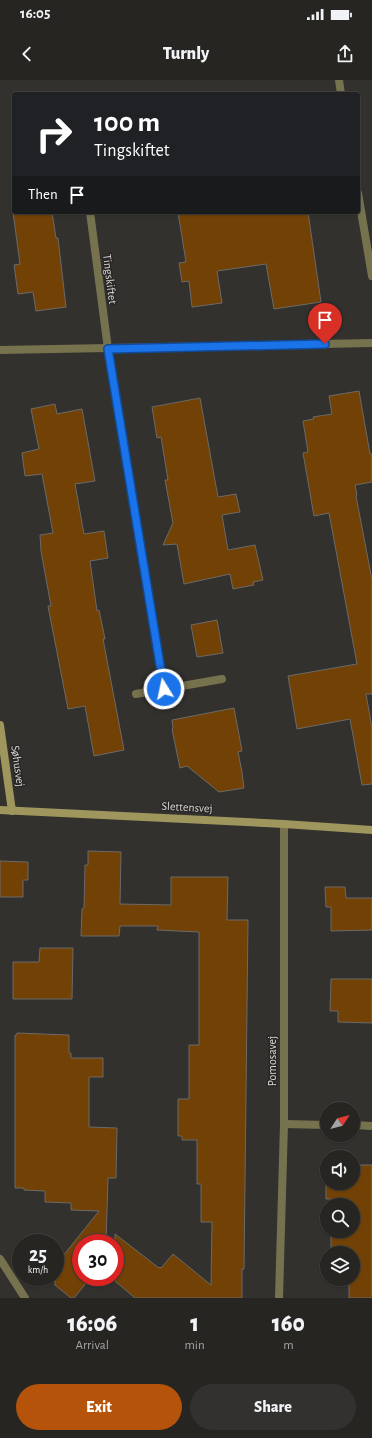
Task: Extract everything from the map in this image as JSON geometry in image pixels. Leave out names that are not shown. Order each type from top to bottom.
[{"type":"street","points":[[339,80],[342,92]]},
{"type":"street","points":[[360,205],[372,276]]},
{"type":"street","name":"Tingskiftet","points":[[90,214],[108,349],[164,689]]},
{"type":"street","points":[[0,350],[372,343]]},
{"type":"street","points":[[136,694],[222,679]]},
{"type":"street","name":"Søhusvej","points":[[0,725],[12,811]]},
{"type":"street","name":"Slettensvej","points":[[0,810],[284,824],[372,830]]},
{"type":"street","name":"Pomosavej","points":[[279,1298],[284,1124],[284,824]]},
{"type":"street","points":[[284,1124],[320,1125]]},
{"type":"street","points":[[360,1125],[372,1126]]},
{"type":"street","points":[[0,1259],[25,1298]]},
{"type":"building","points":[[13,214],[52,214],[56,238],[58,238],[66,307],[36,311],[33,292],[18,294],[14,265],[20,264]]},
{"type":"building","points":[[178,214],[308,214],[321,302],[274,309],[266,264],[217,271],[222,303],[192,307],[189,281],[182,282],[179,263],[186,262]]},
{"type":"building","points":[[359,391],[370,454],[372,454],[372,482],[355,485],[372,580],[372,694],[366,694],[372,728],[372,784],[362,785],[350,719],[297,729],[288,676],[357,664],[329,513],[314,516],[303,453],[308,452],[303,421],[314,419],[313,417],[332,414],[329,396]]},
{"type":"building","points":[[200,398],[218,497],[236,494],[240,512],[222,515],[228,550],[255,545],[263,580],[253,582],[254,585],[233,589],[230,574],[184,584],[177,544],[163,545],[173,523],[165,480],[168,480],[161,437],[157,438],[152,407]]},
{"type":"building","points":[[55,404],[57,414],[82,409],[95,481],[75,484],[84,534],[104,531],[108,558],[90,561],[97,611],[99,610],[105,639],[103,639],[124,750],[94,756],[85,706],[68,709],[48,606],[51,606],[41,551],[40,535],[53,533],[42,474],[25,476],[22,453],[39,449],[31,409]]},
{"type":"building","points":[[217,620],[223,653],[197,657],[191,625]]},
{"type":"building","points":[[234,708],[242,751],[238,752],[244,788],[219,792],[187,766],[180,768],[172,729],[172,720]]},
{"type":"building","points":[[88,851],[121,852],[120,904],[171,905],[171,877],[228,877],[227,920],[248,920],[244,1269],[242,1269],[242,1298],[135,1298],[121,1286],[124,1286],[124,1241],[159,1268],[161,1268],[173,1254],[211,1285],[212,1222],[201,1222],[201,1184],[197,1184],[197,1140],[182,1140],[182,1136],[178,1136],[178,1099],[189,1099],[189,1045],[199,1045],[199,932],[157,930],[158,926],[120,926],[119,936],[81,936],[82,909],[84,908],[85,865],[88,865]]},
{"type":"building","points":[[0,861],[28,862],[28,880],[23,880],[23,897],[0,897]]},
{"type":"building","points":[[325,887],[345,887],[346,898],[372,898],[372,930],[331,931],[331,907],[326,907]]},
{"type":"building","points":[[40,948],[73,948],[72,999],[13,999],[13,962],[39,962]]},
{"type":"building","points":[[331,979],[372,979],[372,1023],[338,1022],[338,1011],[330,1011]]},
{"type":"building","points":[[17,1033],[69,1035],[69,1053],[71,1053],[71,1058],[103,1058],[103,1077],[89,1077],[89,1127],[117,1128],[116,1178],[108,1178],[106,1234],[81,1234],[99,1211],[71,1210],[71,1203],[45,1202],[45,1191],[15,1188],[15,1035],[17,1035]]},
{"type":"building","points":[[360,1165],[372,1165],[372,1298],[349,1298],[349,1286],[360,1286],[360,1246],[331,1246],[331,1238],[360,1238],[360,1198],[326,1198],[326,1190],[360,1190]]},
{"type":"building","points":[[72,1245],[72,1286],[84,1286],[74,1298],[71,1298],[56,1286],[64,1286],[64,1255]]},
{"type":"route","points":[[164,689],[108,349],[325,344]]}]
